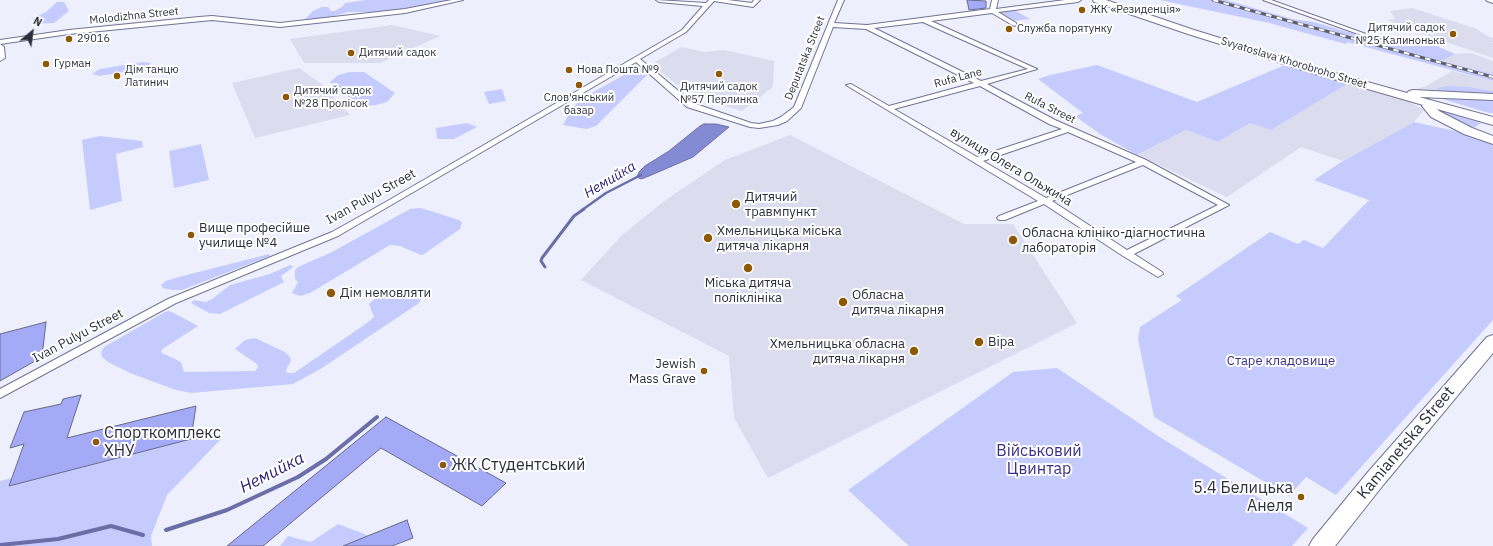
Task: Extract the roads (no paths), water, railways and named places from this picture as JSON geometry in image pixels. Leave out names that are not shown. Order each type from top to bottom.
[{"type":"main road","name":"Svyatoslava Khorobroho Street","points":[[1097,0],[1199,35],[1379,89],[1493,121]]},
{"type":"main road","points":[[1379,89],[1493,97]]},
{"type":"main road","points":[[1431,104],[1428,106],[1431,110],[1441,117],[1468,131],[1493,139]]},
{"type":"main road","points":[[1493,126],[1483,127],[1482,131],[1493,139]]},
{"type":"main road","name":"Kamianetska Street","points":[[1321,546],[1376,478],[1493,341]]},
{"type":"street","name":"Molodizhna Street","points":[[0,42],[70,32],[212,18],[269,26],[280,25],[405,11],[460,0]]},
{"type":"street","points":[[659,0],[710,2]]},
{"type":"street","points":[[716,0],[753,5],[757,0]]},
{"type":"street","name":"Deputatska Street","points":[[637,60],[690,105],[750,126],[775,123],[784,119],[797,108],[841,0]]},
{"type":"street","points":[[993,11],[995,0]]},
{"type":"street","points":[[830,25],[867,27],[1078,0]]},
{"type":"street","points":[[1266,0],[1377,39]]},
{"type":"street","points":[[1489,0],[1493,1]]},
{"type":"street","name":"Ivan Pulyu Street","points":[[0,394],[172,301],[335,234],[637,60],[684,31],[710,2]]},
{"type":"street","points":[[993,11],[1014,24]]},
{"type":"street","name":"Rufa Lane","points":[[888,108],[1034,69],[938,28],[925,20]]},
{"type":"street","name":"Rufa Street","points":[[867,27],[980,83],[1067,130],[1143,162],[1225,205],[1126,254]]},
{"type":"street","points":[[0,47],[0,58]]},
{"type":"street","name":"вулиця Олега Ольжича","points":[[848,85],[978,160],[1045,201],[1158,274]]},
{"type":"street","points":[[978,160],[1067,130]]},
{"type":"street","points":[[1002,218],[1143,162]]},
{"type":"waterway","name":"Немийка","points":[[582,210],[606,193],[641,175]]},
{"type":"waterway","name":"Немийка","points":[[545,267],[541,261],[542,258],[574,216],[584,209]]},
{"type":"waterway","name":"Немийка","points":[[166,530],[227,510],[298,477],[326,459],[377,417]]},
{"type":"waterway","name":"Немийка","points":[[0,545],[58,539],[111,526],[143,535]]},
{"type":"railway","points":[[1213,0],[1493,77]]},
{"type":"place","name":"ЖК «Резиденція»","points":[[1082,10]]},
{"type":"place","name":"Служба порятунку","points":[[1009,29]]},
{"type":"place","name":"Дитячий садок №25 Калинонька","points":[[1453,34]]},
{"type":"place","name":"29016","points":[[69,39]]},
{"type":"place","name":"Дитячий садок","points":[[351,53]]},
{"type":"place","name":"Гурман","points":[[46,64]]},
{"type":"place","name":"Нова Пошта №9","points":[[569,70]]},
{"type":"place","name":"Дитячий садок №57 Перлинка","points":[[719,74]]},
{"type":"place","name":"Дім танцю Латинич","points":[[117,76]]},
{"type":"place","name":"Слов'янський базар","points":[[579,85]]},
{"type":"place","name":"Дитячий садок №28 Пролісок","points":[[286,97]]},
{"type":"place","name":"Дитячий травмпункт","points":[[736,204]]},
{"type":"place","name":"Вище професійше училище №4","points":[[191,235]]},
{"type":"place","name":"Хмельницька міська дитяча лікарня","points":[[708,238]]},
{"type":"place","name":"Обласна клініко-діагностична лабораторія","points":[[1013,240]]},
{"type":"place","name":"Міська дитяча поліклініка","points":[[748,268]]},
{"type":"place","name":"Дім немовляти","points":[[331,293]]},
{"type":"place","name":"Обласна дитяча лікарня","points":[[843,302]]},
{"type":"place","name":"Віра","points":[[979,342]]},
{"type":"place","name":"Хмельницька обласна дитяча лікарня","points":[[914,351]]},
{"type":"place","name":"Jewish Mass Grave","points":[[704,371]]},
{"type":"place","name":"Спорткомплекс ХНУ","points":[[96,442]]},
{"type":"place","name":"ЖК Студентський","points":[[443,465]]},
{"type":"place","name":"5.4 Белицька Анеля","points":[[1301,497]]},
{"type":"park label","name":"Старе кладовище","points":[[1281,361]]},
{"type":"park label","name":"Військовий Цвинтар","points":[[1039,460]]}]
